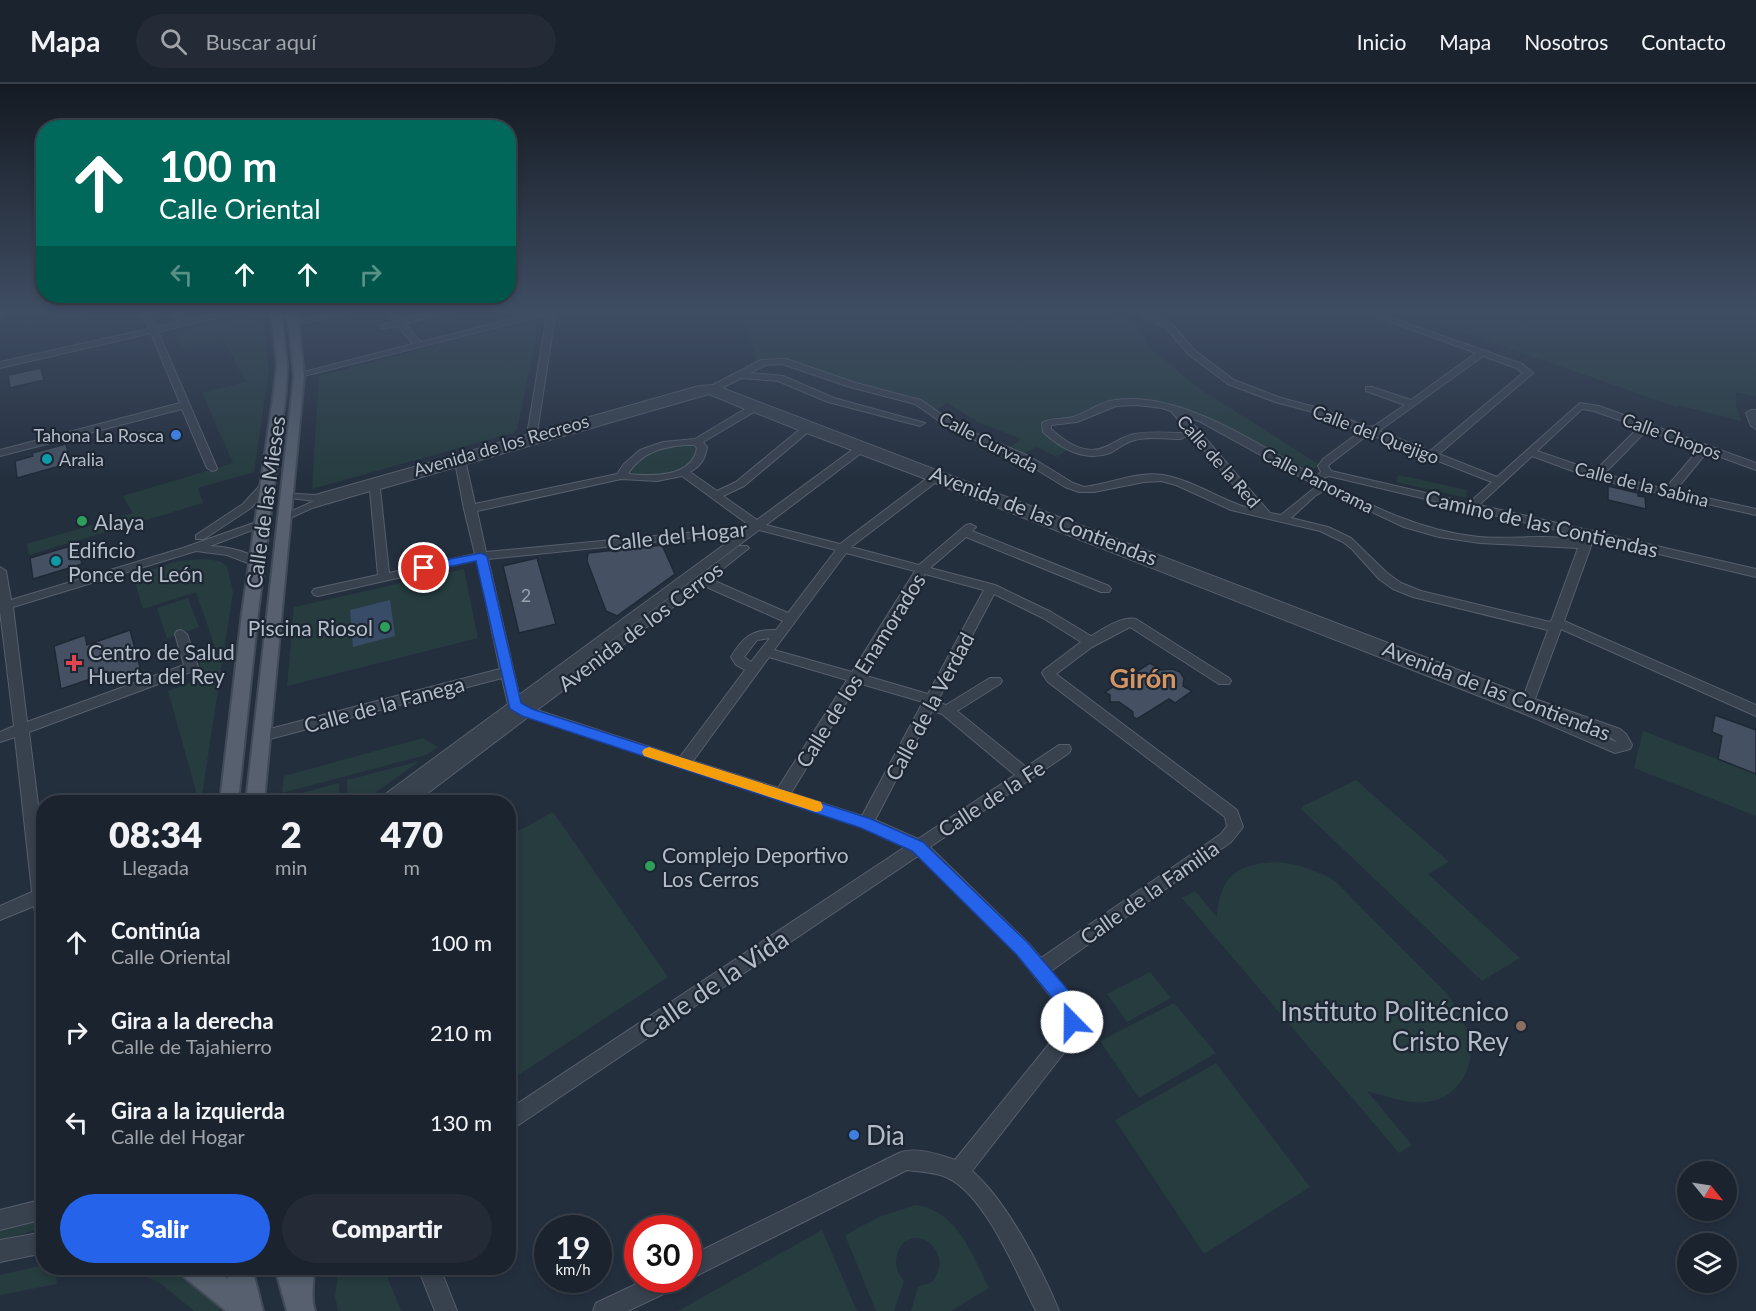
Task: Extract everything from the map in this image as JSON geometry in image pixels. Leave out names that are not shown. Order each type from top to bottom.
[{"type":"main road","name":"Calle de las Mieses","points":[[230,795],[282,367]]},
{"type":"main road","points":[[285,367],[299,376]]},
{"type":"main road","name":"Calle de las Mieses","points":[[256,795],[298,367]]},
{"type":"main road","points":[[280,391],[287,380],[299,376]]},
{"type":"main road","points":[[262,523],[287,495]]},
{"type":"main road","points":[[262,523],[272,525],[274,529],[262,648],[270,658]]},
{"type":"main road","points":[[235,745],[238,758],[236,795]]},
{"type":"main road","points":[[202,1275],[248,1311]]},
{"type":"main road","points":[[240,1275],[248,1311]]},
{"type":"main road","points":[[290,1275],[300,1307]]},
{"type":"main road","points":[[300,1307],[302,1275]]},
{"type":"street","points":[[169,367],[212,468]]},
{"type":"street","points":[[299,376],[332,367]]},
{"type":"street","points":[[533,439],[544,367]]},
{"type":"street","name":"Calle Curvada","points":[[712,389],[755,367]]},
{"type":"street","name":"Calle Curvada","points":[[801,367],[853,385],[918,402],[955,428],[1025,458],[1068,485],[1083,490],[1161,478],[1180,483],[1234,508],[1324,529],[1347,540],[1383,576],[1417,594],[1555,625],[1756,711]]},
{"type":"street","name":"Calle del Quejigo","points":[[1212,367],[1232,382],[1278,400],[1316,410],[1498,482]]},
{"type":"street","points":[[1282,520],[1321,483],[1327,473],[1323,466],[1327,461],[1368,430],[1377,429],[1462,367]]},
{"type":"street","points":[[1432,455],[1529,373],[1521,367]]},
{"type":"street","points":[[742,375],[780,378],[831,400],[920,423]]},
{"type":"street","name":"Avenida de los Recreos","points":[[287,495],[315,498],[712,389]]},
{"type":"street","name":"Avenida de las Contiendas","points":[[712,389],[806,429],[866,450],[933,478],[1526,706],[1617,734],[1623,739],[1625,745],[1615,748],[1526,706],[712,389]]},
{"type":"street","points":[[1369,389],[1412,404]]},
{"type":"street","name":"Calle Panorama","points":[[1180,436],[1135,437],[1094,454],[1058,442],[1046,430],[1047,423],[1074,420],[1106,405],[1116,403],[1153,403],[1173,407],[1204,420],[1321,483],[1408,525],[1439,534],[1502,542],[1575,543],[1587,540]]},
{"type":"street","points":[[0,453],[185,405]]},
{"type":"street","name":"Calle Chopos","points":[[1530,452],[1580,406],[1645,426],[1756,467]]},
{"type":"street","name":"Calle de la Red","points":[[1173,407],[1266,515]]},
{"type":"street","points":[[621,476],[631,460],[650,449],[672,442],[697,441],[753,408]]},
{"type":"street","points":[[1756,413],[1751,413],[1756,426]]},
{"type":"street","points":[[1188,424],[1192,420],[1204,420]]},
{"type":"street","points":[[1596,476],[1645,426]]},
{"type":"street","points":[[717,495],[740,484],[806,429]]},
{"type":"street","points":[[469,509],[621,476],[657,478],[683,472],[701,457],[702,447],[697,441]]},
{"type":"street","points":[[1668,492],[1705,448]]},
{"type":"street","name":"Avenida de los Cerros","points":[[415,795],[733,536],[759,522],[866,450]]},
{"type":"street","points":[[1471,507],[1530,452]]},
{"type":"street","name":"Calle de la Sabina","points":[[1530,452],[1596,476],[1754,508]]},
{"type":"street","points":[[459,460],[506,672],[521,709],[782,795],[866,824],[918,846],[1022,948],[1067,1003],[1072,1022],[1064,1039],[958,1172]]},
{"type":"street","name":"Avenida de los Recreos","points":[[285,517],[308,506],[459,460]]},
{"type":"street","points":[[683,472],[759,522]]},
{"type":"street","name":"Camino de las Contiendas","points":[[1327,473],[1471,507],[1587,540],[1756,573]]},
{"type":"street","points":[[683,763],[844,547],[933,478]]},
{"type":"street","points":[[200,537],[248,506],[267,484]]},
{"type":"street","points":[[375,487],[384,577]]},
{"type":"street","name":"Avenida de los Cerros","points":[[396,795],[702,580],[759,522]]},
{"type":"street","name":"Calle del Hogar","points":[[759,522],[991,588],[1039,611],[1092,643]]},
{"type":"street","points":[[2,603],[200,537],[262,523]]},
{"type":"street","points":[[2,603],[187,550],[262,523]]},
{"type":"street","name":"Calle de los Enamorados","points":[[782,795],[923,568],[968,530],[1105,589]]},
{"type":"street","name":"Calle del Hogar","points":[[318,592],[481,556],[733,536]]},
{"type":"street","points":[[1526,706],[1587,540]]},
{"type":"street","points":[[187,550],[215,549],[236,553],[257,563]]},
{"type":"street","points":[[0,571],[2,603],[21,729],[36,854]]},
{"type":"street","points":[[702,580],[790,619]]},
{"type":"street","name":"Calle de la Verdad","points":[[866,824],[991,588]]},
{"type":"street","points":[[1092,643],[1132,621],[1224,681]]},
{"type":"street","points":[[753,669],[737,657],[744,646],[753,636],[763,633],[778,634]]},
{"type":"street","points":[[0,737],[191,667],[181,634]]},
{"type":"street","name":"Calle de la Familia","points":[[1040,969],[1226,838],[1235,827],[1232,814],[1053,679],[1049,673],[1092,643]]},
{"type":"street","points":[[766,652],[855,677],[931,703],[947,711],[1025,776]]},
{"type":"street","name":"Calle de la Fanega","points":[[262,736],[506,672]]},
{"type":"street","points":[[947,711],[995,681]]},
{"type":"street","name":"Calle de la Fe","points":[[918,846],[1064,749]]},
{"type":"street","name":"Calle de la Vida","points":[[516,1117],[918,846]]},
{"type":"street","points":[[0,913],[36,898]]},
{"type":"street","points":[[702,1262],[906,1160],[934,1163],[958,1172],[982,1193],[1048,1311]]},
{"type":"street","points":[[0,1220],[36,1211]]},
{"type":"street","points":[[0,1251],[36,1244]]},
{"type":"street","points":[[432,1275],[446,1311]]},
{"type":"street","points":[[604,1311],[641,1293]]},
{"type":"green space","points":[[238,367],[269,367],[254,472],[198,488],[203,503],[29,555],[27,544],[133,513],[123,496],[233,463],[202,393],[246,382]]},
{"type":"green space","points":[[353,367],[530,367],[517,429],[513,433],[312,489],[319,376]]},
{"type":"green space","points":[[809,367],[1173,367],[1197,387],[1320,465],[1309,471],[1222,424],[1198,414],[1151,400],[1129,399],[1107,403],[1069,417],[1047,419],[1040,426],[1053,442],[1068,449],[1057,457],[1037,447],[1024,454],[1010,447],[1021,439],[980,423],[947,403],[936,410],[913,396],[870,386]]},
{"type":"green space","points":[[1563,367],[1756,367],[1756,396],[1736,392],[1736,405],[1741,421],[1678,405],[1677,407]]},
{"type":"green space","points":[[686,444],[698,449],[696,458],[683,467],[666,474],[648,477],[632,473],[632,466],[650,453]]},
{"type":"green space","points":[[1398,475],[1467,490],[1466,498],[1396,482]]},
{"type":"green space","points":[[206,559],[219,561],[227,566],[233,592],[202,795],[197,795],[168,691],[197,680],[193,671],[200,665],[197,654],[215,647],[196,592],[143,609],[133,575],[179,561]]},
{"type":"green space","name":"Piscina Riosol","points":[[464,569],[478,638],[287,686],[294,607]]},
{"type":"green space","points":[[188,598],[199,627],[167,639],[157,608]]},
{"type":"green space","points":[[1643,731],[1756,774],[1756,816],[1634,768]]},
{"type":"green space","points":[[423,738],[438,747],[426,755],[282,793],[284,776]]},
{"type":"green space","points":[[420,761],[372,795],[347,795],[347,780]]},
{"type":"green space","points":[[1356,780],[1449,862],[1428,874],[1520,958],[1482,981],[1301,809]]},
{"type":"green space","points":[[339,783],[339,795],[294,795]]},
{"type":"green space","points":[[553,812],[668,977],[516,1076],[516,832]]},
{"type":"green space","points":[[1278,862],[1308,868],[1335,881],[1449,996],[1466,1029],[1469,1040],[1469,1063],[1458,1085],[1448,1095],[1426,1102],[1411,1102],[1367,1091],[1412,1145],[1399,1153],[1182,898],[1195,891],[1217,917],[1222,891],[1233,874],[1252,866]]},
{"type":"green space","points":[[1150,972],[1171,998],[1127,1022],[1107,994]]},
{"type":"green space","points":[[1174,1003],[1216,1053],[1139,1098],[1100,1041]]},
{"type":"green space","points":[[1216,1063],[1310,1187],[1204,1254],[1115,1120]]},
{"type":"green space","points":[[916,1205],[943,1216],[953,1225],[970,1249],[989,1288],[951,1311],[911,1311],[918,1287],[932,1282],[938,1270],[939,1258],[935,1249],[928,1242],[919,1238],[910,1239],[902,1244],[897,1255],[897,1269],[904,1281],[894,1311],[876,1311],[845,1235],[881,1216]]},
{"type":"green space","points":[[36,1222],[36,1230],[0,1240],[0,1231]]},
{"type":"green space","points":[[822,1230],[857,1311],[678,1311]]},
{"type":"green space","points":[[36,1267],[36,1275],[56,1275],[57,1284],[0,1295],[0,1275]]},
{"type":"green space","points":[[143,1275],[186,1275],[221,1311],[194,1311],[160,1283]]},
{"type":"green space","points":[[338,1275],[387,1275],[401,1311],[338,1311],[335,1296]]},
{"type":"water","points":[[390,600],[395,636],[353,647],[350,610]]},
{"type":"building","points":[[41,368],[44,380],[10,388],[8,375]]},
{"type":"building","name":"Aralia","points":[[66,444],[71,463],[17,478],[15,461],[33,456],[32,453]]},
{"type":"building","points":[[1608,486],[1638,493],[1638,496],[1645,497],[1646,509],[1608,500]]},
{"type":"building","name":"Edificio Ponce de León","points":[[77,544],[82,564],[33,579],[30,558]]},
{"type":"building","points":[[662,545],[675,574],[617,616],[606,611],[587,561],[588,553]]},
{"type":"building","points":[[537,558],[556,624],[519,633],[503,566]]},
{"type":"building","name":"Centro de Salud Huerta del Rey","points":[[130,630],[141,671],[113,681],[111,672],[61,689],[54,646],[85,635],[87,645]]},
{"type":"building","points":[[1150,663],[1161,670],[1172,669],[1180,672],[1184,678],[1183,686],[1192,691],[1175,703],[1169,699],[1137,719],[1133,717],[1133,712],[1119,702],[1110,702],[1110,695],[1105,692]]},
{"type":"building","points":[[1715,715],[1756,730],[1756,774],[1718,759],[1722,736],[1712,732]]},
{"type":"slow traffic","points":[[649,752],[816,807]]},
{"type":"place","name":"Tahona La Rosca","points":[[176,435]]},
{"type":"place","name":"Aralia","points":[[47,459]]},
{"type":"place","name":"Alaya","points":[[82,521]]},
{"type":"place","name":"Edificio Ponce de León","points":[[56,561]]},
{"type":"place","name":"Piscina Riosol","points":[[385,627]]},
{"type":"place","name":"Centro de Salud Huerta del Rey","points":[[74,663]]},
{"type":"place","name":"Complejo Deportivo Los Cerros","points":[[650,866]]},
{"type":"place","name":"Instituto Politécnico Cristo Rey","points":[[1521,1026]]},
{"type":"place","name":"Dia","points":[[854,1135]]},
{"type":"district","name":"Girón","points":[[1143,677]]},
{"type":"route","points":[[424,568],[481,556],[515,705],[527,712],[866,824],[918,846],[1022,948],[1067,1003],[1072,1022]]}]
